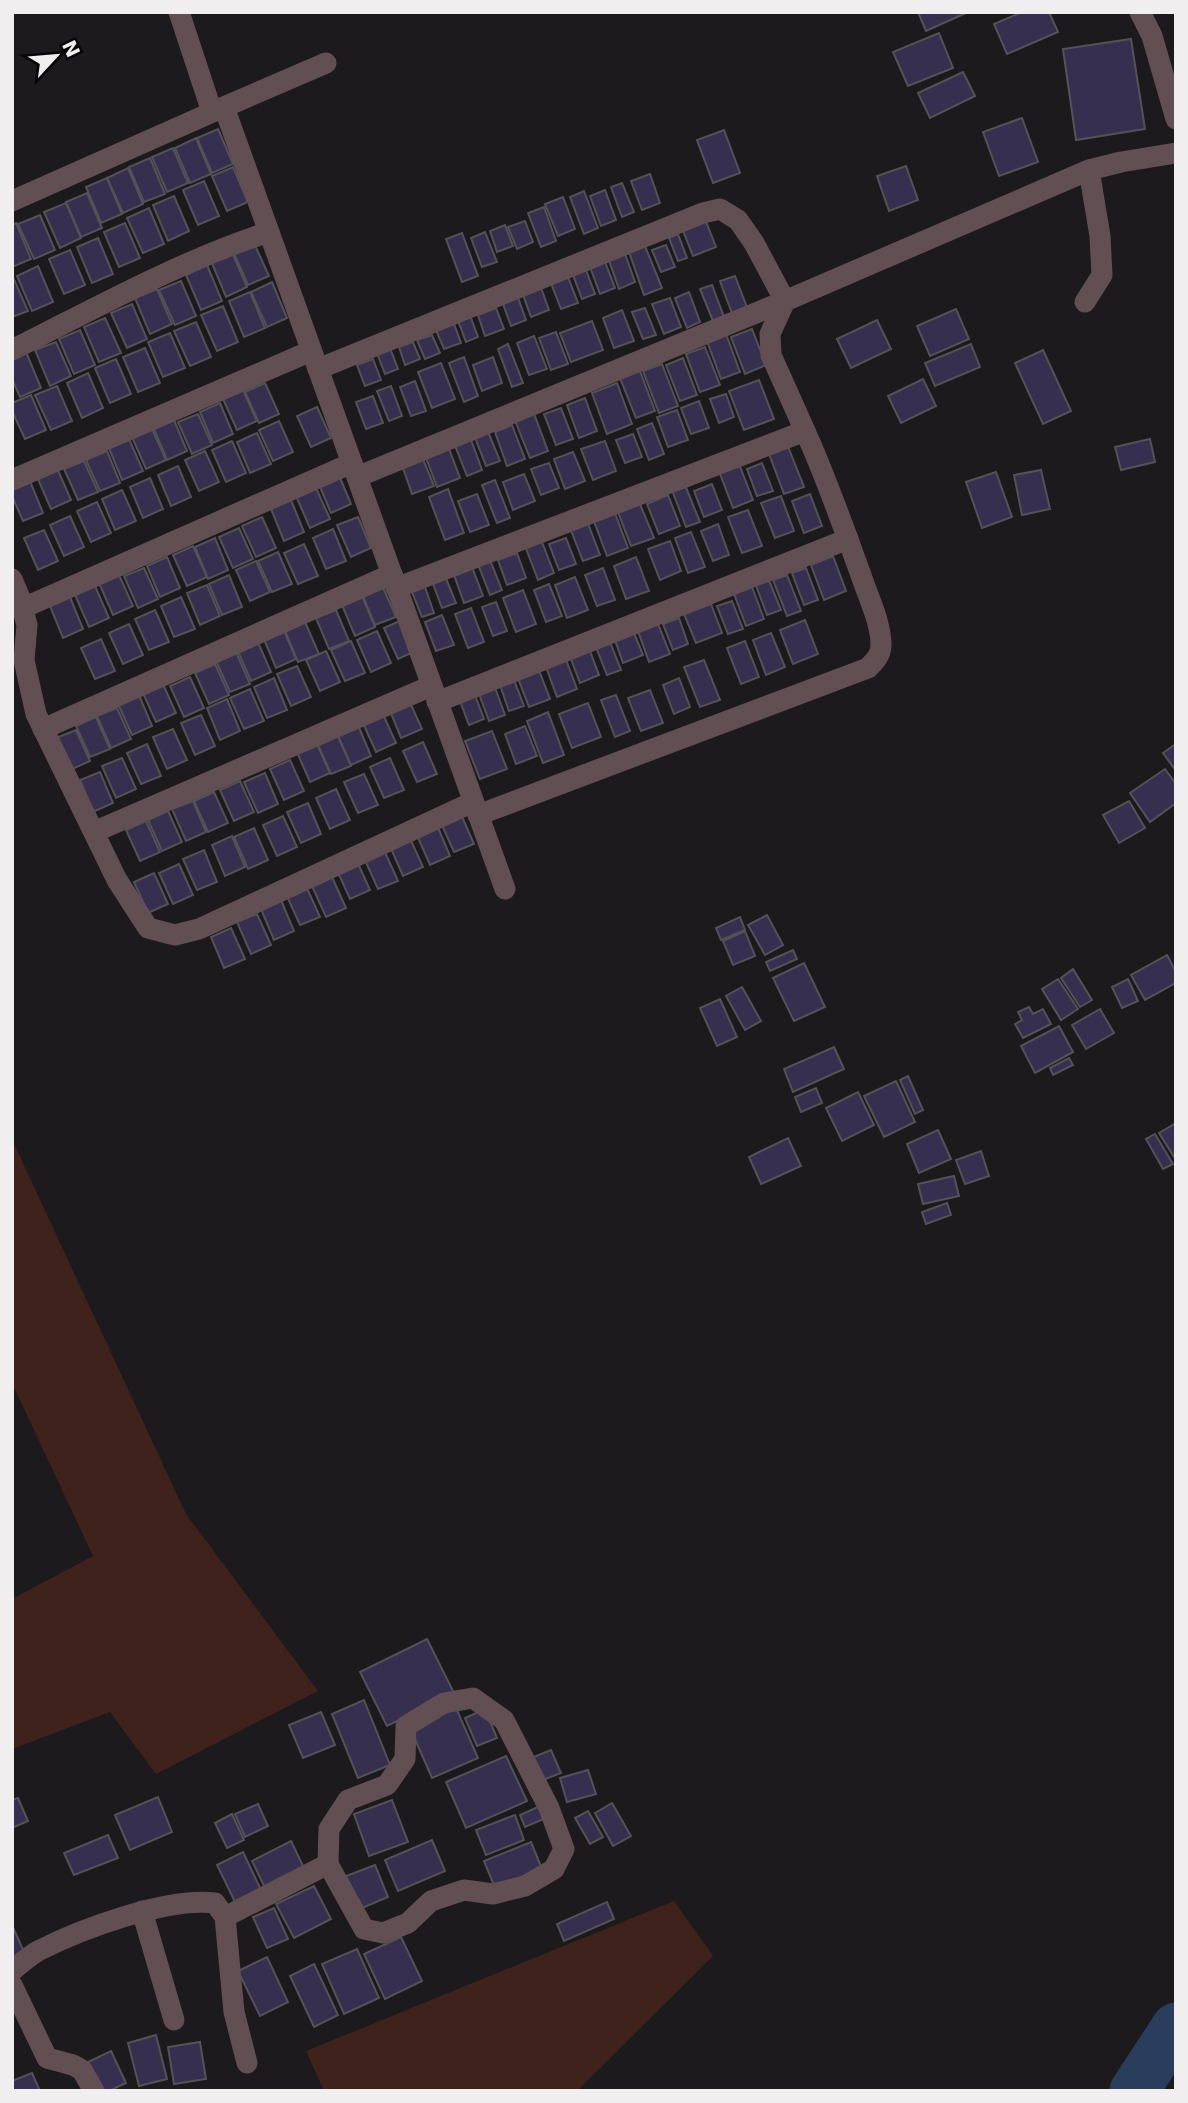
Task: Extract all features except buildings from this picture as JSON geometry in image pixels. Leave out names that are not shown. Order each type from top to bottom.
[{"type":"street","points":[[179,12],[269,232],[505,889]]},
{"type":"street","points":[[1140,12],[1152,36],[1176,119]]},
{"type":"street","points":[[12,201],[326,62]]},
{"type":"street","points":[[23,608],[354,470],[785,301],[1089,170],[1176,153]]},
{"type":"street","points":[[1085,302],[1102,275],[1100,236],[1089,170]]},
{"type":"street","points":[[12,480],[315,360],[703,213],[720,209],[738,220],[754,243],[785,301]]},
{"type":"street","points":[[12,350],[160,277],[269,232]]},
{"type":"street","points":[[12,579],[27,625],[24,660],[36,714],[117,880],[148,928],[175,935],[199,929],[476,808],[868,668],[878,657],[881,647],[878,624],[824,473],[771,355],[772,326],[785,301]]},
{"type":"street","points":[[43,729],[394,581],[806,431]]},
{"type":"street","points":[[94,832],[434,694],[848,539]]},
{"type":"street","points":[[473,1698],[505,1720],[549,1808],[564,1849],[554,1869],[524,1886],[493,1894],[464,1890],[431,1901],[408,1923],[383,1933],[363,1928],[328,1864],[329,1829],[348,1800],[387,1785],[405,1759],[406,1726],[444,1703],[473,1698]]},
{"type":"street","points":[[225,1917],[328,1864]]},
{"type":"street","points":[[12,1971],[36,1952],[142,1911],[196,1901],[215,1903],[225,1917],[234,2012],[247,2063]]},
{"type":"street","points":[[142,1911],[174,2020]]},
{"type":"street","points":[[12,1985],[47,2058],[82,2070],[94,2091]]},
{"type":"shaded area","points":[[12,1145],[15,1146],[186,1514],[318,1691],[156,1774],[110,1712],[12,1749],[12,1599],[93,1556],[12,1383]]},
{"type":"shaded area","points":[[674,1901],[713,1956],[577,2091],[324,2091],[306,2051]]},
{"type":"waterway","points":[[1134,2091],[1176,2027]]}]
